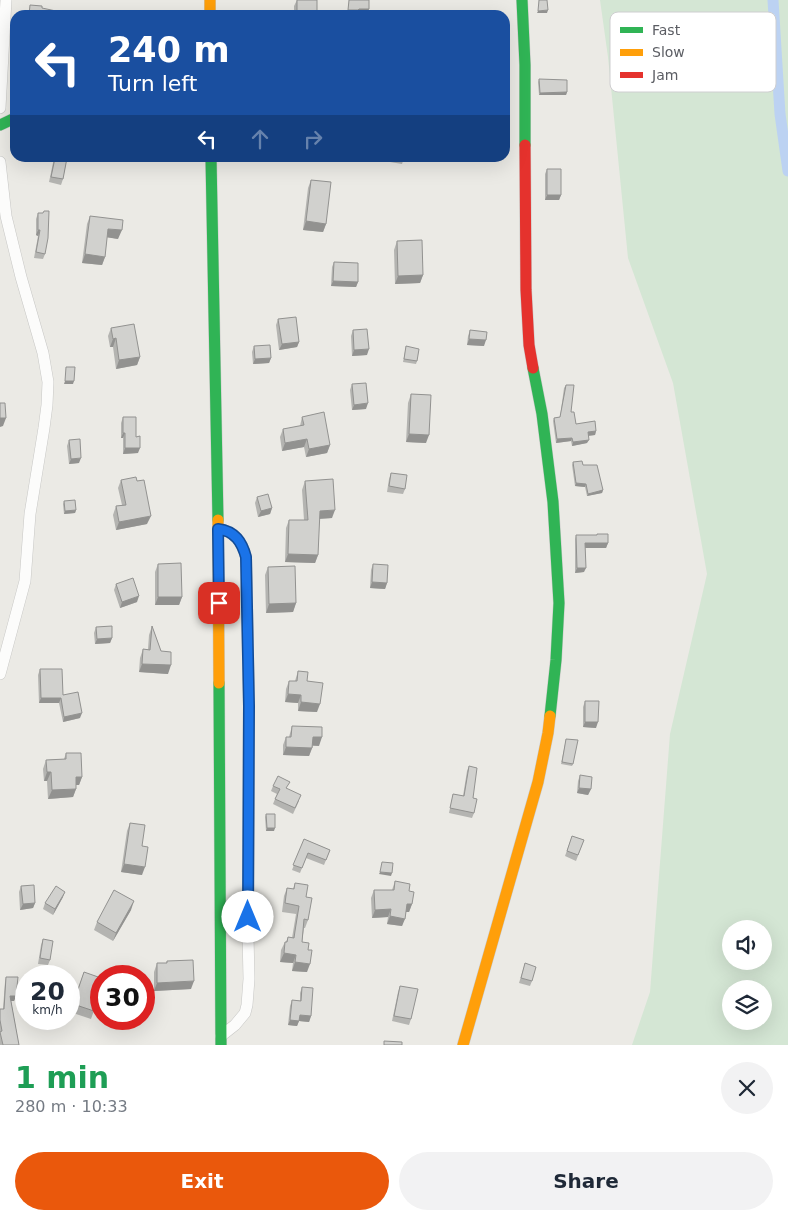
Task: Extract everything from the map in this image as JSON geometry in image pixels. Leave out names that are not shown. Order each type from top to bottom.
[{"type":"street","points":[[0,108],[3,17],[6,0]]},
{"type":"street","points":[[463,1045],[538,782],[548,733],[560,603],[553,502],[542,414],[529,345],[526,299],[525,65],[522,0]]},
{"type":"street","points":[[0,162],[6,216],[43,353],[48,382],[44,428],[30,514],[26,581],[0,674]]},
{"type":"street","points":[[211,162],[218,529],[221,1040]]},
{"type":"street","points":[[218,529],[225,530],[235,536],[244,548],[246,557],[249,706],[249,979],[247,1005],[245,1013],[221,1040]]},
{"type":"green space","points":[[600,0],[788,0],[788,1045],[632,1045],[650,992],[670,734],[707,574],[673,383],[628,258],[611,92],[776,92],[776,12],[610,12],[610,77]]},
{"type":"building","points":[[297,0],[317,0],[317,10],[297,10]]},
{"type":"building","points":[[349,0],[369,0],[369,9],[348,10]]},
{"type":"building","points":[[539,0],[547,0],[548,10],[538,11]]},
{"type":"building","points":[[30,5],[42,6],[42,8],[51,10],[30,10]]},
{"type":"building","points":[[539,79],[567,80],[567,92],[540,93]]},
{"type":"building","points":[[54,162],[66,162],[63,179],[51,177]]},
{"type":"building","points":[[547,169],[561,169],[561,195],[547,195]]},
{"type":"building","points":[[311,180],[331,182],[326,224],[306,221]]},
{"type":"building","points":[[44,211],[49,211],[48,238],[45,254],[36,252],[40,230],[38,230],[38,213],[43,213]]},
{"type":"building","points":[[90,216],[123,220],[122,230],[108,229],[105,257],[85,254]]},
{"type":"building","points":[[422,240],[423,275],[398,276],[397,241]]},
{"type":"building","points":[[334,262],[358,263],[358,282],[333,281]]},
{"type":"building","points":[[296,317],[299,342],[282,344],[278,319]]},
{"type":"building","points":[[134,324],[140,357],[119,360],[116,338],[113,339],[111,328]]},
{"type":"building","points":[[367,329],[369,349],[354,350],[353,330]]},
{"type":"building","points":[[470,330],[487,332],[486,340],[469,339]]},
{"type":"building","points":[[270,345],[271,358],[255,359],[254,346]]},
{"type":"building","points":[[406,346],[419,349],[417,361],[404,359]]},
{"type":"building","points":[[66,367],[75,367],[74,381],[65,381]]},
{"type":"building","points":[[366,383],[368,403],[354,405],[352,384]]},
{"type":"building","points":[[566,385],[574,385],[571,412],[574,412],[576,424],[595,421],[596,431],[588,432],[589,440],[573,442],[572,438],[557,439],[554,418],[560,417]]},
{"type":"building","points":[[411,394],[431,395],[429,435],[409,434]]},
{"type":"building","points":[[0,403],[5,403],[6,418],[0,418]]},
{"type":"building","points":[[324,412],[330,445],[309,449],[307,439],[285,443],[283,429],[304,425],[302,417]]},
{"type":"building","points":[[123,417],[136,417],[136,437],[140,436],[140,448],[125,448]]},
{"type":"building","points":[[80,439],[81,458],[71,459],[69,440]]},
{"type":"building","points":[[582,461],[583,465],[597,465],[603,490],[588,494],[586,484],[576,483],[573,462]]},
{"type":"building","points":[[391,473],[407,475],[405,489],[389,486]]},
{"type":"building","points":[[136,477],[137,481],[144,480],[151,516],[119,522],[116,506],[126,505],[121,480]]},
{"type":"building","points":[[333,479],[335,510],[320,511],[318,555],[288,554],[289,520],[308,520],[305,481]]},
{"type":"building","points":[[268,494],[272,508],[261,511],[257,497]]},
{"type":"building","points":[[75,500],[76,510],[65,511],[64,501]]},
{"type":"building","points":[[608,534],[608,543],[585,543],[586,568],[577,568],[576,535]]},
{"type":"building","points":[[181,563],[182,597],[158,597],[158,564]]},
{"type":"building","points":[[373,564],[388,565],[387,583],[372,582]]},
{"type":"building","points":[[295,566],[296,603],[269,604],[268,567]]},
{"type":"building","points":[[133,578],[139,596],[122,602],[116,584]]},
{"type":"building","points":[[112,626],[112,638],[97,639],[96,627]]},
{"type":"building","points":[[152,626],[161,651],[171,652],[171,665],[142,664],[143,649],[150,650]]},
{"type":"building","points":[[40,669],[62,669],[63,695],[78,692],[82,713],[64,717],[61,698],[41,698]]},
{"type":"building","points":[[298,671],[308,672],[307,681],[323,683],[320,704],[301,702],[301,695],[288,694],[289,681],[297,681]]},
{"type":"building","points":[[585,701],[599,701],[598,722],[585,722]]},
{"type":"building","points":[[292,726],[322,727],[322,737],[313,737],[312,748],[286,747],[286,737],[291,737]]},
{"type":"building","points":[[566,739],[578,740],[573,764],[562,762]]},
{"type":"building","points":[[66,753],[81,753],[82,777],[76,777],[76,789],[52,790],[51,772],[47,772],[46,760],[66,759]]},
{"type":"building","points":[[469,766],[477,768],[473,798],[477,799],[474,813],[450,808],[453,794],[464,796]]},
{"type":"building","points":[[580,775],[592,777],[591,789],[579,788]]},
{"type":"building","points":[[278,776],[290,782],[286,788],[301,795],[295,808],[275,799],[280,789],[273,786]]},
{"type":"building","points":[[266,814],[275,814],[275,828],[267,828]]},
{"type":"building","points":[[130,823],[145,825],[142,846],[148,847],[145,867],[124,864]]},
{"type":"building","points":[[572,836],[584,840],[578,855],[567,851]]},
{"type":"building","points":[[304,839],[330,850],[326,860],[308,853],[302,868],[293,865]]},
{"type":"building","points":[[382,862],[393,863],[392,873],[380,872]]},
{"type":"building","points":[[395,881],[410,884],[409,891],[414,892],[412,904],[407,904],[405,919],[390,916],[391,909],[375,910],[374,890],[394,890]]},
{"type":"building","points":[[295,883],[308,885],[306,897],[312,898],[308,920],[304,919],[302,942],[309,943],[308,950],[312,950],[310,964],[295,962],[296,955],[284,953],[285,942],[287,942],[288,937],[294,938],[299,906],[285,903],[287,888],[294,889]]},
{"type":"building","points":[[34,885],[35,903],[23,904],[21,886]]},
{"type":"building","points":[[56,886],[65,892],[55,909],[45,903]]},
{"type":"building","points":[[114,890],[134,901],[116,933],[97,922]]},
{"type":"building","points":[[43,939],[53,941],[50,960],[40,958]]},
{"type":"building","points":[[193,960],[194,981],[157,983],[157,963]]},
{"type":"building","points":[[525,963],[536,967],[532,981],[521,978]]},
{"type":"building","points":[[84,972],[90,974],[90,1010],[80,1006],[80,984]]},
{"type":"building","points":[[6,977],[15,977],[15,996],[10,996],[19,1045],[3,1045],[0,1032],[2,1031],[0,1009],[4,1009]]},
{"type":"building","points":[[400,986],[418,989],[411,1019],[394,1016]]},
{"type":"building","points":[[302,987],[313,988],[311,1016],[300,1015],[299,1021],[290,1020],[292,1000],[301,1001]]},
{"type":"building","points":[[384,1041],[402,1042],[402,1045],[384,1045]]},
{"type":"waterway","points":[[773,0],[774,12]]},
{"type":"waterway","points":[[776,49],[780,114],[788,171]]},
{"type":"traffic: fast","points":[[522,0],[525,65],[525,145]]},
{"type":"traffic: fast","points":[[0,125],[10,120]]},
{"type":"traffic: fast","points":[[211,162],[218,520]]},
{"type":"traffic: fast","points":[[533,368],[542,414],[553,502],[559,603],[556,660],[550,716]]},
{"type":"traffic: fast","points":[[219,683],[221,1045]]},
{"type":"traffic: slow","points":[[210,0],[210,10]]},
{"type":"traffic: slow","points":[[218,520],[219,683]]},
{"type":"traffic: slow","points":[[463,1045],[538,782],[550,716]]},
{"type":"traffic: jam","points":[[525,145],[526,290],[529,345],[533,368]]},
{"type":"route","points":[[219,603],[218,529],[231,532],[240,541],[246,557],[249,706],[248,917]]}]
